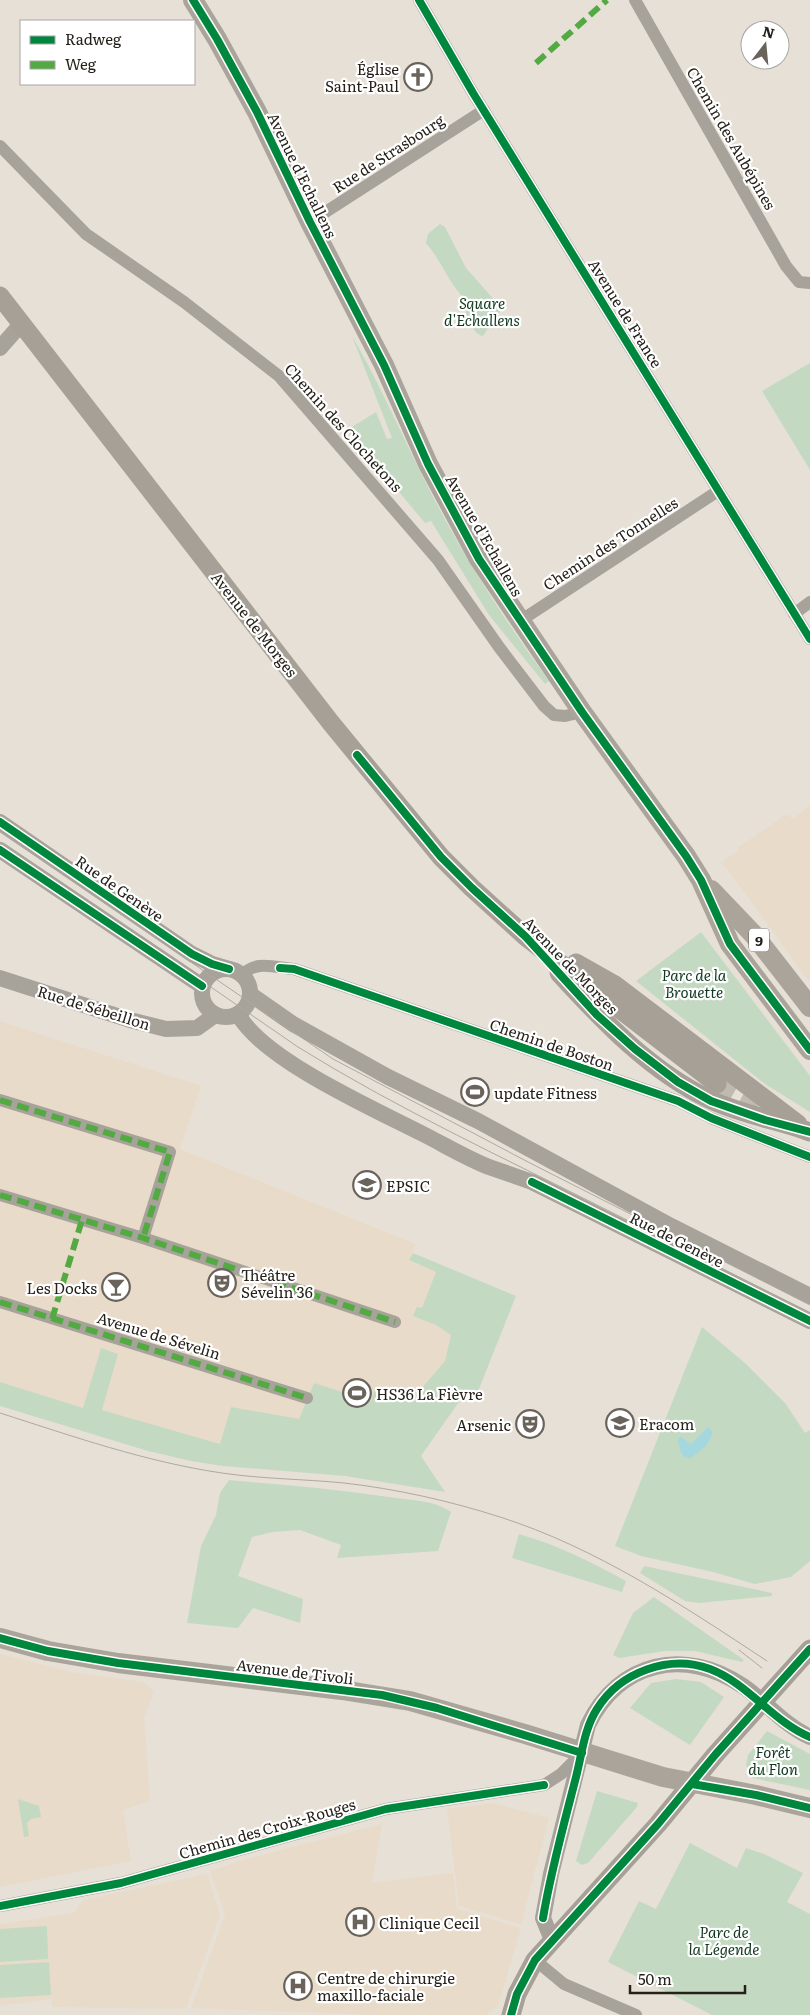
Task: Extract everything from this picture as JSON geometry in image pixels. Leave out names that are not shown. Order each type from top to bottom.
[{"type":"main road","name":"Avenue d'Echallens","points":[[193,0],[257,112],[310,222],[384,365],[414,436],[479,559],[582,712],[681,848],[701,880],[730,944],[810,1050]]},
{"type":"main road","name":"Avenue de Morges","points":[[0,296],[331,723],[410,820],[472,888],[526,937],[597,1015],[635,1049],[678,1082],[714,1092],[765,1120],[808,1131]]},
{"type":"main road","name":"Avenue d'Echallens","points":[[701,880],[754,935],[810,1007]]},
{"type":"main road","name":"9","points":[[701,880],[743,940],[810,1028]]},
{"type":"main road","name":"Avenue de Morges","points":[[526,937],[615,985],[736,1079],[808,1131]]},
{"type":"main road","points":[[714,1092],[726,1096],[736,1079]]},
{"type":"main road","name":"Avenue de Tivoli","points":[[0,1638],[48,1651],[118,1663],[382,1695],[437,1708],[692,1784],[740,1791],[810,1808]]},
{"type":"main road","points":[[511,2015],[517,1994],[535,1960],[658,1824],[715,1755],[810,1649]]},
{"type":"street","name":"Avenue de France","points":[[419,0],[484,110],[810,639]]},
{"type":"street","name":"Chemin des Aubépines","points":[[635,0],[786,266],[799,282],[810,283]]},
{"type":"street","name":"Rue de Strasbourg","points":[[310,222],[484,110]]},
{"type":"street","name":"Chemin des Clochetons","points":[[0,146],[86,234],[184,302],[283,381],[438,560],[499,647],[544,706],[554,715],[565,716],[582,712]]},
{"type":"street","points":[[0,348],[22,322]]},
{"type":"street","name":"Chemin des Tonnelles","points":[[520,621],[718,491]]},
{"type":"street","points":[[794,614],[810,602]]},
{"type":"street","name":"Rue de Genève","points":[[0,822],[192,954],[212,964],[236,972]]},
{"type":"street","points":[[0,850],[202,986]]},
{"type":"street","name":"Chemin de Boston","points":[[236,972],[254,966],[294,969],[678,1101],[711,1118],[810,1157]]},
{"type":"street","points":[[215,970],[236,972],[250,988],[250,994],[244,1009],[231,1017],[215,1015],[203,1003],[202,986],[209,974],[215,970]]},
{"type":"street","name":"Rue de Sébeillon","points":[[0,978],[130,1020],[166,1029],[197,1028],[215,1015]]},
{"type":"street","name":"Rue de Genève","points":[[250,994],[293,1024],[388,1077],[478,1121],[671,1226],[810,1296]]},
{"type":"street","name":"Rue de Genève","points":[[238,1014],[245,1026],[273,1049],[308,1073],[378,1111],[487,1166],[532,1182],[810,1321]]},
{"type":"street","points":[[0,1100],[170,1152],[143,1238]]},
{"type":"street","points":[[0,1195],[143,1238],[395,1322]]},
{"type":"street","name":"Avenue de Sévelin","points":[[0,1302],[308,1398]]},
{"type":"street","points":[[552,1940],[543,1918],[550,1874],[588,1725],[610,1692],[628,1678],[655,1666],[696,1665],[730,1679],[746,1689],[789,1725],[810,1737]]},
{"type":"street","name":"Chemin des Croix-Rouges","points":[[0,1906],[121,1883],[386,1808],[544,1785],[560,1774],[582,1752]]},
{"type":"street","points":[[535,1960],[564,1984],[636,2015]]},
{"type":"shaded area","points":[[810,805],[810,983],[728,870],[720,863],[738,851],[737,848],[787,814],[793,819]]},
{"type":"shaded area","points":[[0,1021],[201,1086],[180,1149],[416,1244],[409,1260],[436,1272],[422,1309],[413,1315],[436,1325],[451,1335],[445,1361],[409,1403],[220,1445],[102,1410],[101,1349],[83,1408],[0,1382]]},
{"type":"shaded area","points":[[0,1654],[72,1672],[144,1682],[154,1692],[144,1717],[150,1801],[123,1810],[131,1861],[0,1887]]},
{"type":"shaded area","points":[[492,1803],[549,1818],[521,1924],[459,1906],[447,1809]]},
{"type":"shaded area","name":"Clinique Cecil","points":[[382,1824],[372,1883],[453,1873],[457,1909],[521,1928],[498,2006],[485,2015],[378,2015],[191,2008],[225,1915],[210,1871],[246,1859]]},
{"type":"shaded area","points":[[207,1874],[220,1915],[186,2009],[52,2007],[52,1999],[0,2006],[0,1924],[74,1913],[83,1900]]},
{"type":"green space","name":"Square d'Echallens","points":[[440,224],[445,227],[466,268],[496,302],[500,311],[483,336],[475,331],[467,315],[465,299],[454,286],[426,243],[428,234]]},
{"type":"green space","points":[[352,336],[372,372],[439,509],[499,609],[549,681],[545,684],[489,615],[431,521],[425,523],[347,430],[376,412],[387,439],[392,438]]},
{"type":"green space","points":[[810,363],[810,470],[762,391]]},
{"type":"green space","name":"Parc de la Brouette","points":[[701,932],[810,1076],[810,1112],[765,1084],[636,981]]},
{"type":"green space","points":[[413,1253],[516,1296],[475,1399],[461,1399],[421,1456],[445,1492],[345,1476],[223,1466],[191,1461],[148,1451],[0,1406],[0,1382],[83,1408],[101,1348],[118,1354],[102,1410],[220,1444],[231,1407],[299,1419],[314,1383],[371,1401],[376,1386],[409,1403],[445,1361],[451,1335],[436,1325],[413,1316],[417,1307],[422,1308],[436,1272],[409,1260]]},
{"type":"green space","points":[[702,1327],[745,1363],[785,1403],[805,1433],[810,1430],[810,1561],[791,1577],[755,1584],[713,1572],[641,1556],[615,1546]]},
{"type":"green space","points":[[229,1480],[329,1489],[413,1500],[437,1505],[451,1512],[438,1551],[337,1558],[341,1545],[300,1530],[273,1532],[252,1537],[238,1576],[303,1599],[300,1623],[253,1608],[238,1628],[187,1623],[201,1546],[216,1515],[220,1493]]},
{"type":"green space","points":[[519,1534],[574,1554],[626,1581],[622,1592],[512,1558]]},
{"type":"green space","points":[[644,1566],[772,1593],[772,1596],[699,1603],[685,1601],[640,1573]]},
{"type":"green space","points":[[654,1597],[744,1660],[742,1662],[695,1651],[665,1651],[619,1658],[613,1655],[633,1613]]},
{"type":"green space","points":[[676,1679],[701,1682],[724,1697],[690,1745],[630,1708],[651,1683]]},
{"type":"green space","name":"Forêt du Flon","points":[[767,1731],[810,1754],[810,1790],[753,1778],[746,1765],[748,1755]]},
{"type":"green space","points":[[597,1791],[638,1803],[637,1807],[588,1863],[582,1865],[576,1861]]},
{"type":"green space","points":[[18,1799],[39,1806],[41,1817],[31,1819],[27,1823],[29,1836],[24,1837]]},
{"type":"green space","name":"Parc de la Légende","points":[[690,1843],[737,1868],[746,1848],[764,1854],[803,1873],[787,1902],[810,1914],[810,2015],[712,2015],[608,1962],[639,1901],[656,1909]]},
{"type":"green space","points":[[47,1926],[48,1959],[0,1962],[0,1929]]},
{"type":"green space","points":[[49,1962],[51,1995],[0,1998],[0,1965]]},
{"type":"water","points":[[708,1427],[713,1433],[706,1446],[691,1458],[686,1458],[681,1453],[678,1440],[680,1436],[691,1444]]},
{"type":"tunnel","points":[[717,1084],[778,1119]]},
{"type":"tram line","points":[[0,832],[333,1059],[528,1162],[810,1305]]},
{"type":"tram line","points":[[0,842],[298,1047],[335,1069],[450,1131],[810,1314]]},
{"type":"tram line","points":[[0,1413],[82,1439],[165,1462],[237,1475],[344,1483],[403,1492],[500,1517],[536,1530],[605,1561],[671,1599],[767,1661]]},
{"type":"tram line","points":[[739,1650],[762,1668]]},
{"type":"marked path","points":[[536,63],[607,0]]},
{"type":"marked path","points":[[0,1100],[170,1152],[143,1238]]},
{"type":"marked path","points":[[0,1195],[143,1238],[395,1322]]},
{"type":"marked path","points":[[52,1319],[82,1220]]},
{"type":"marked path","points":[[0,1302],[307,1398]]},
{"type":"cycle path","points":[[193,0],[257,112],[310,222],[384,365],[428,464],[479,559],[582,712],[686,856],[701,880],[730,944],[810,1050]]},
{"type":"cycle path","points":[[419,0],[473,93],[810,639]]},
{"type":"cycle path","points":[[357,755],[441,857],[526,937],[597,1015],[635,1049],[678,1082],[711,1101],[765,1120],[810,1132]]},
{"type":"cycle path","points":[[0,822],[192,954],[212,964],[229,969]]},
{"type":"cycle path","points":[[0,850],[202,986]]},
{"type":"cycle path","points":[[280,968],[294,969],[678,1101],[711,1118],[810,1157]]},
{"type":"cycle path","points":[[532,1182],[810,1321]]},
{"type":"cycle path","points":[[0,1638],[48,1651],[118,1663],[382,1695],[437,1708],[582,1753]]},
{"type":"cycle path","points":[[511,2015],[517,1994],[535,1960],[658,1824],[715,1755],[810,1649]]},
{"type":"cycle path","points":[[543,1918],[586,1733],[597,1709],[607,1696],[632,1676],[662,1665],[694,1665],[710,1669],[737,1684],[784,1722],[810,1737]]},
{"type":"cycle path","points":[[692,1784],[756,1795],[810,1808]]},
{"type":"cycle path","points":[[0,1906],[121,1883],[386,1809],[544,1785]]},
{"type":"place","name":"Église Saint-Paul","points":[[418,77]]},
{"type":"place","name":"update Fitness","points":[[475,1092]]},
{"type":"place","name":"EPSIC","points":[[367,1185]]},
{"type":"place","name":"Théâtre Sévelin 36","points":[[222,1283]]},
{"type":"place","name":"Les Docks","points":[[116,1287]]},
{"type":"place","name":"HS36 La Fièvre","points":[[357,1393]]},
{"type":"place","name":"Eracom","points":[[620,1423]]},
{"type":"place","name":"Arsenic","points":[[530,1424]]},
{"type":"place","name":"Clinique Cecil","points":[[360,1922]]},
{"type":"place","name":"Centre de chirurgie maxillo-faciale","points":[[298,1986]]}]
